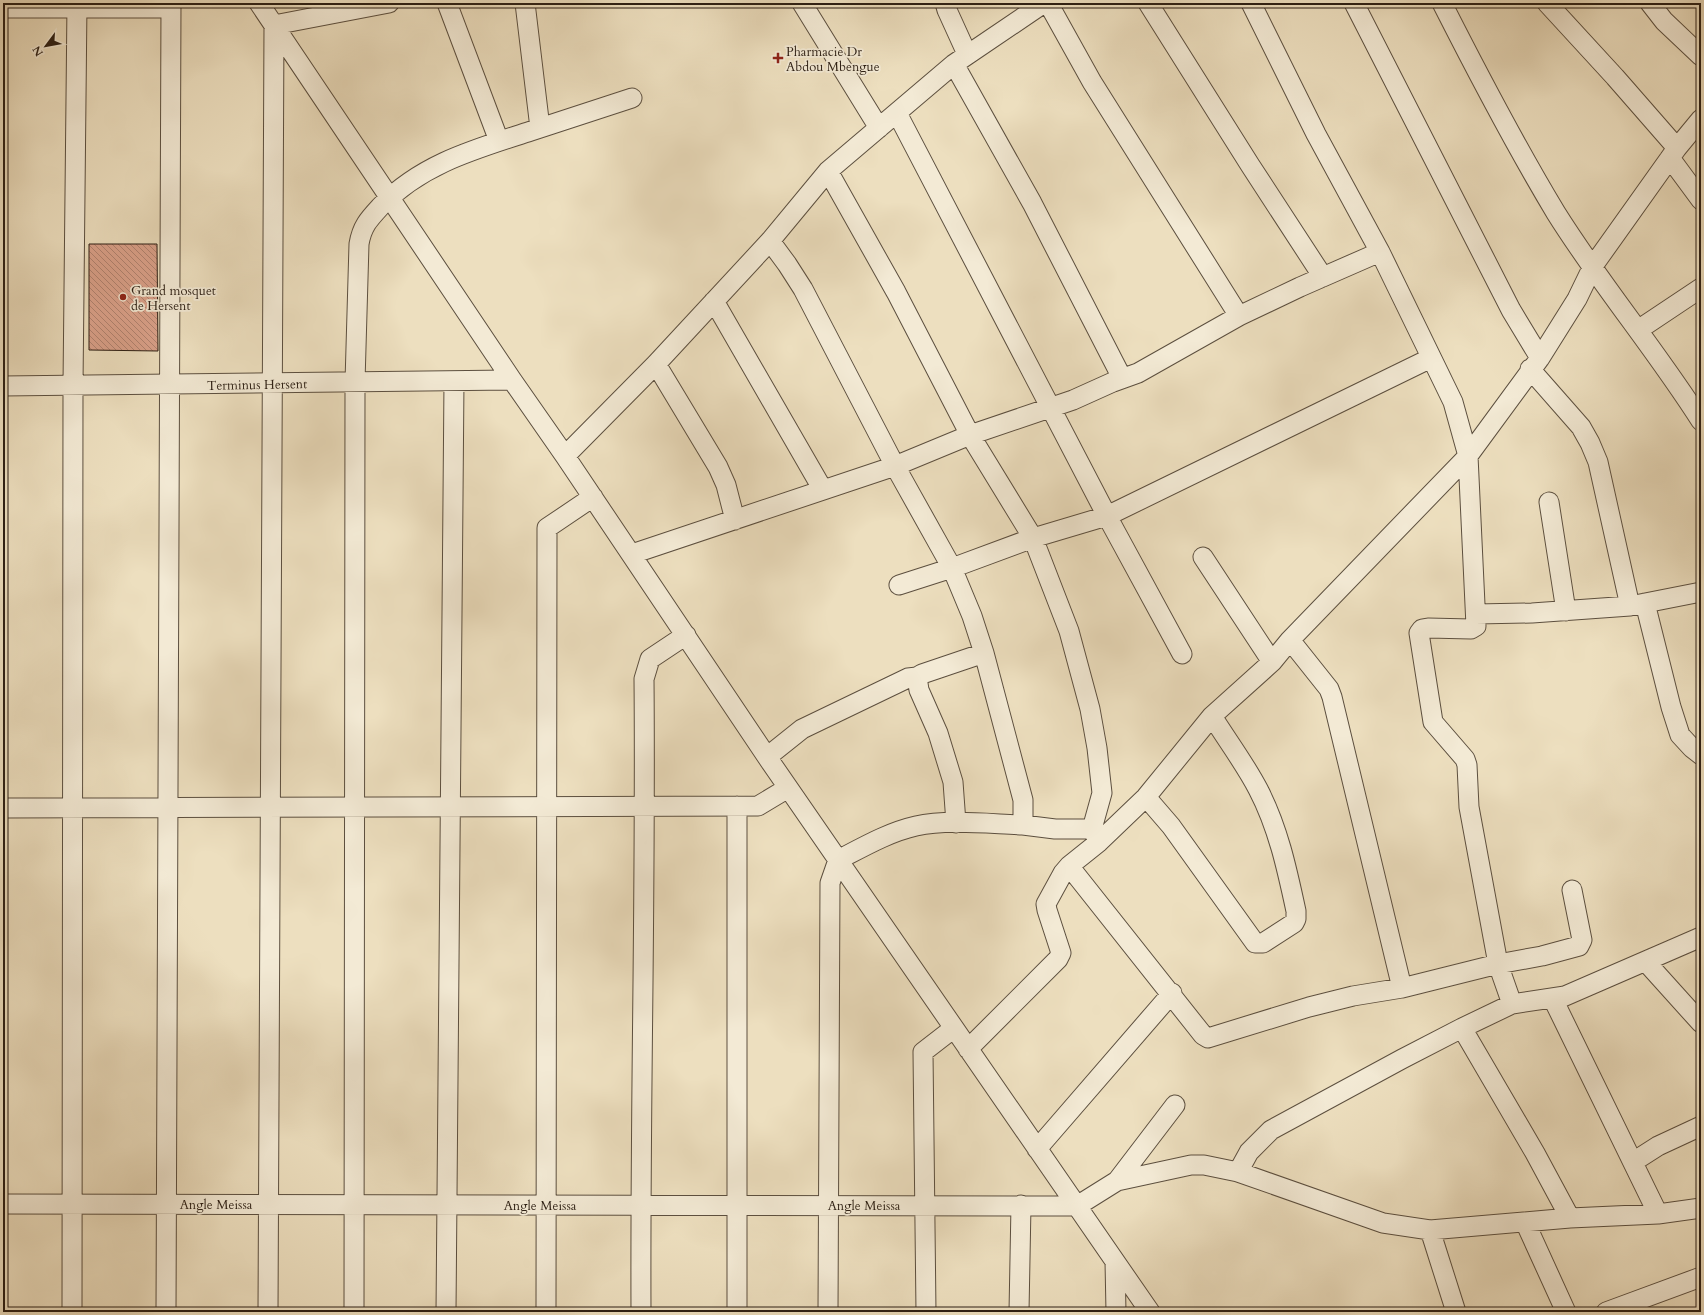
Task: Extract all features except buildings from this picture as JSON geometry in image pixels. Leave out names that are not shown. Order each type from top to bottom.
[{"type":"street","points":[[259,3],[512,380],[632,554],[788,788],[1150,1312]]},
{"type":"street","points":[[274,26],[389,3]]},
{"type":"street","points":[[447,3],[499,141]]},
{"type":"street","points":[[526,3],[540,128]]},
{"type":"street","points":[[802,3],[879,128]]},
{"type":"street","points":[[945,3],[961,59],[1122,378]]},
{"type":"street","points":[[565,456],[656,364],[770,241],[828,171],[961,59],[1025,8],[1044,3]]},
{"type":"street","points":[[1048,3],[1092,82],[1239,316]]},
{"type":"street","points":[[1251,3],[1316,134],[1380,252],[1453,402],[1468,456],[1476,626],[1471,629],[1428,628],[1422,629],[1419,633],[1433,722],[1465,759],[1467,764],[1469,807],[1498,964],[1512,1004]]},
{"type":"street","points":[[1354,3],[1511,310],[1535,364],[1581,427],[1590,443],[1598,462],[1638,605],[1680,734],[1692,748],[1701,755]]},
{"type":"street","points":[[1442,3],[1488,92],[1557,213],[1638,330],[1675,380],[1701,421]]},
{"type":"street","points":[[1546,3],[1615,77],[1674,153],[1701,200]]},
{"type":"street","points":[[1650,3],[1664,21],[1701,56]]},
{"type":"street","points":[[1150,4],[1250,165],[1323,277]]},
{"type":"street","points":[[3,8],[171,5],[166,1312]]},
{"type":"street","points":[[72,1312],[73,386],[77,6]]},
{"type":"street","points":[[268,1312],[274,26]]},
{"type":"street","points":[[354,1312],[355,382],[359,244],[361,231],[369,219],[389,198],[419,174],[453,157],[632,98]]},
{"type":"street","points":[[897,113],[1050,409],[1182,654]]},
{"type":"street","points":[[968,1048],[1058,959],[1060,953],[1046,904],[1063,873],[1095,836],[1146,797],[1212,716],[1272,662],[1290,640],[1468,456],[1535,364],[1578,299],[1593,266],[1674,153],[1701,119]]},
{"type":"street","points":[[828,171],[896,292],[970,435],[1033,538],[1069,631],[1090,709],[1097,748],[1102,793],[1095,836]]},
{"type":"street","points":[[770,241],[803,289],[895,466],[952,568],[972,616],[984,653],[1023,800],[1023,825]]},
{"type":"street","points":[[632,554],[895,466],[970,435],[1073,400],[1122,378],[1138,373],[1239,316],[1380,252]]},
{"type":"street","points":[[1638,330],[1701,288]]},
{"type":"street","points":[[714,301],[823,490]]},
{"type":"street","points":[[899,585],[952,568],[1033,538],[1107,516],[1431,358]]},
{"type":"street","points":[[656,364],[718,467],[726,485],[735,520]]},
{"type":"street","name":"Terminus Hersent","points":[[3,386],[512,380]]},
{"type":"street","points":[[446,1312],[454,381]]},
{"type":"street","points":[[546,1312],[547,528],[593,497]]},
{"type":"street","points":[[1549,502],[1566,611]]},
{"type":"street","points":[[1203,557],[1272,662]]},
{"type":"street","points":[[1476,614],[1566,611],[1638,605],[1701,592]]},
{"type":"street","points":[[641,1312],[640,1205],[645,807],[644,679],[650,659],[686,636]]},
{"type":"street","points":[[1290,640],[1329,689],[1332,697],[1389,927],[1402,988]]},
{"type":"street","points":[[767,757],[802,730],[908,678],[917,677],[984,653]]},
{"type":"street","points":[[917,677],[919,690],[938,733],[953,782],[956,823]]},
{"type":"street","points":[[1146,797],[1171,826],[1255,943],[1263,943],[1294,923],[1296,919],[1296,911],[1286,863],[1269,814],[1257,788],[1212,716]]},
{"type":"street","points":[[3,808],[758,806],[788,788]]},
{"type":"street","points":[[737,806],[737,1312]]},
{"type":"street","points":[[828,1312],[830,883],[838,860],[869,844],[917,826],[956,823],[1023,825],[1095,836]]},
{"type":"street","points":[[1070,866],[1203,1035],[1208,1038],[1309,1007],[1354,996],[1402,988],[1579,946],[1582,940],[1572,890]]},
{"type":"street","points":[[1238,1172],[1249,1152],[1271,1130],[1402,1058],[1512,1004],[1566,996],[1701,937]]},
{"type":"street","points":[[1646,962],[1701,1023]]},
{"type":"street","points":[[1038,1149],[1172,994]]},
{"type":"street","points":[[1553,999],[1658,1214]]},
{"type":"street","points":[[926,1312],[923,1052],[954,1028]]},
{"type":"street","points":[[1462,1028],[1570,1218]]},
{"type":"street","points":[[1117,1181],[1175,1105]]},
{"type":"street","points":[[1633,1162],[1658,1146],[1701,1126]]},
{"type":"street","points":[[1077,1206],[1117,1181],[1191,1165],[1204,1165],[1238,1172],[1383,1223],[1430,1230],[1570,1218],[1658,1214],[1701,1208]]},
{"type":"street","name":"Angle Meissa","points":[[3,1204],[1077,1206]]},
{"type":"street","points":[[1020,1312],[1021,1205]]},
{"type":"street","points":[[1525,1222],[1566,1312]]},
{"type":"street","points":[[1430,1230],[1456,1312]]},
{"type":"street","points":[[1115,1261],[1116,1312]]},
{"type":"street","points":[[1606,1312],[1701,1277]]},
{"type":"place","name":"Pharmacie Dr Abdou Mbengue","points":[[778,58]]},
{"type":"place","name":"Grand mosquet de Hersent","points":[[123,297]]}]
